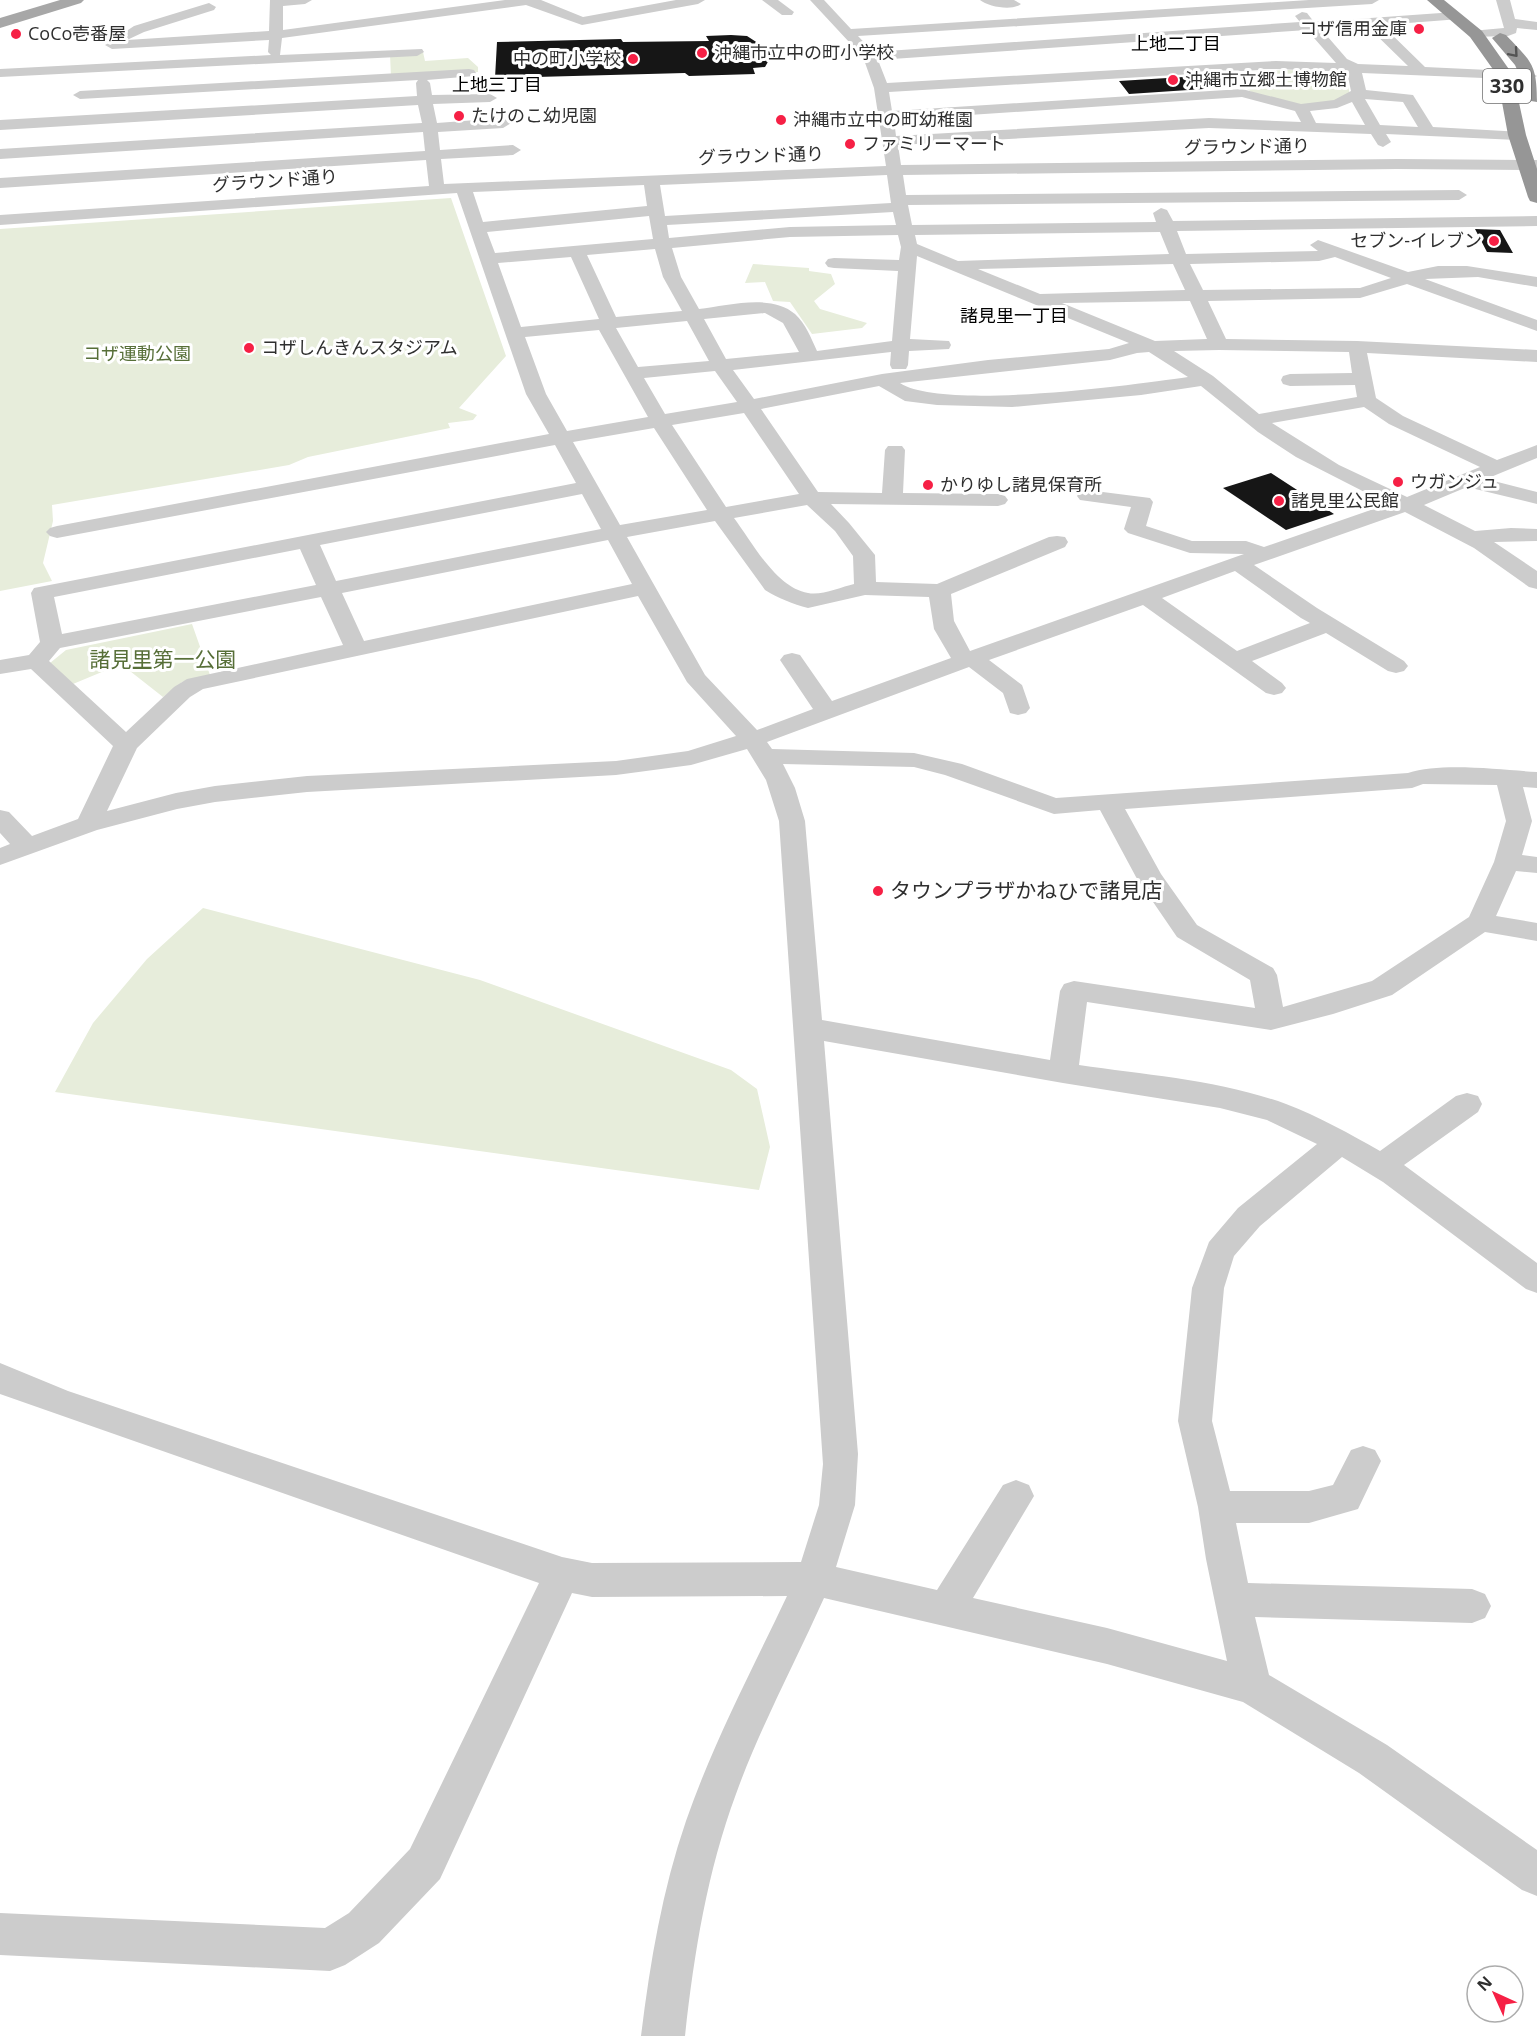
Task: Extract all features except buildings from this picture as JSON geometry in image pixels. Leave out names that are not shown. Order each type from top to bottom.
[{"type":"highway","name":"330","points":[[1435,0],[1486,22],[1523,63],[1537,94]]},
{"type":"highway","name":"330","points":[[1455,8],[1495,58],[1505,75],[1517,135],[1531,165],[1537,197]]},
{"type":"main road","points":[[0,17],[56,0]]},
{"type":"main road","points":[[0,23],[76,0]]},
{"type":"street","points":[[282,34],[277,2],[305,0]]},
{"type":"street","points":[[112,45],[282,34],[529,0],[582,21],[698,0]]},
{"type":"street","points":[[625,0],[650,7]]},
{"type":"street","points":[[769,0],[787,12]]},
{"type":"street","points":[[817,0],[869,56],[881,88],[891,141],[907,248],[899,366],[882,380]]},
{"type":"street","points":[[987,0],[1012,2],[1031,21],[1130,147],[1143,168],[1180,260],[1219,344]]},
{"type":"street","points":[[1147,0],[1233,76],[1242,93]]},
{"type":"street","points":[[847,33],[1291,3],[1372,0]]},
{"type":"street","points":[[1476,33],[1511,30],[1503,0]]},
{"type":"street","points":[[1291,3],[1342,62],[1353,67]]},
{"type":"street","points":[[80,69],[112,45],[139,29],[209,8]]},
{"type":"street","points":[[869,56],[1371,22],[1455,8]]},
{"type":"street","points":[[275,201],[275,59],[289,18]]},
{"type":"street","points":[[1371,22],[1420,70]]},
{"type":"street","points":[[1510,23],[1537,26]]},
{"type":"street","points":[[0,73],[417,52]]},
{"type":"street","points":[[881,88],[1076,76],[1216,61],[1530,76]]},
{"type":"street","points":[[1353,67],[1359,92],[1356,95]]},
{"type":"street","points":[[43,217],[58,179],[65,121],[80,95],[80,69]]},
{"type":"street","points":[[80,95],[469,73]]},
{"type":"street","points":[[422,75],[432,155],[450,189],[477,228],[536,394],[695,677],[707,694],[758,748],[782,788],[792,821],[840,1424],[841,1469],[832,1527],[814,1579],[717,1793],[697,1849],[680,1912],[669,1976],[663,2036]]},
{"type":"street","points":[[948,84],[981,110]]},
{"type":"street","points":[[886,116],[1242,93],[1301,108],[1337,104],[1356,95],[1408,98],[1456,164]]},
{"type":"street","points":[[1356,95],[1397,164]]},
{"type":"street","points":[[0,125],[490,98]]},
{"type":"street","points":[[1301,108],[1329,154]]},
{"type":"street","points":[[0,153],[504,123]]},
{"type":"street","points":[[891,141],[1209,123],[1517,135]]},
{"type":"street","points":[[1254,125],[1270,154]]},
{"type":"street","points":[[0,183],[513,150]]},
{"type":"street","name":"グラウンド通り","points":[[0,220],[450,189],[894,170],[1143,168],[1270,154],[1329,154],[1360,165],[1531,165]]},
{"type":"street","points":[[1360,165],[1401,224]]},
{"type":"street","points":[[651,180],[662,243],[672,277],[721,366],[748,406],[812,498],[842,527],[864,555],[865,588]]},
{"type":"street","points":[[477,228],[899,203],[1154,197],[1459,195]]},
{"type":"street","points":[[834,263],[907,248],[1168,227],[1537,221]]},
{"type":"street","points":[[1269,226],[1537,326]]},
{"type":"street","points":[[488,259],[790,232],[907,248],[953,264],[1154,347],[1206,380],[1301,452],[1472,538],[1495,551],[1537,582]]},
{"type":"street","points":[[576,250],[608,320],[606,327],[660,422],[720,514],[773,585],[784,592],[808,601],[865,588],[940,591],[1057,542]]},
{"type":"street","points":[[953,264],[1319,256],[1336,252]]},
{"type":"street","points":[[1035,298],[1360,293],[1386,288],[1408,277],[1448,270],[1493,274],[1537,282]]},
{"type":"street","points":[[514,333],[765,308],[781,310],[790,317],[811,357]]},
{"type":"street","points":[[57,532],[882,380],[988,366],[1110,354],[1136,347],[1219,344],[1357,347],[1537,356]]},
{"type":"street","points":[[634,373],[811,357],[900,345],[942,345]]},
{"type":"street","points":[[1357,347],[1367,401]]},
{"type":"street","points":[[988,366],[1015,409]]},
{"type":"street","points":[[882,380],[905,395],[1015,409],[1206,380]]},
{"type":"street","points":[[1290,380],[1363,380]]},
{"type":"street","points":[[1257,420],[1367,401],[1396,420],[1498,468]]},
{"type":"street","points":[[892,499],[895,450]]},
{"type":"street","points":[[758,748],[827,712],[1145,596],[1406,505],[1537,451]]},
{"type":"street","points":[[1468,481],[1537,498]]},
{"type":"street","points":[[52,644],[42,593],[587,487]]},
{"type":"street","points":[[1087,496],[1143,502],[1135,529],[1190,547],[1246,546],[1261,555]]},
{"type":"street","points":[[0,667],[36,661],[52,644],[613,533],[812,498],[998,500]]},
{"type":"street","points":[[1472,538],[1511,534],[1537,535]]},
{"type":"street","points":[[308,541],[356,649]]},
{"type":"street","points":[[1238,563],[1328,624],[1396,666]]},
{"type":"street","points":[[88,824],[126,745],[182,692],[195,684],[644,588]]},
{"type":"street","points":[[940,591],[939,609],[944,631],[968,660],[1014,690],[1018,708]]},
{"type":"street","points":[[1145,596],[1274,688]]},
{"type":"street","points":[[1235,660],[1328,624]]},
{"type":"street","points":[[792,660],[827,712]]},
{"type":"street","points":[[36,661],[126,745]]},
{"type":"street","points":[[0,857],[88,824],[176,801],[257,789],[307,784],[616,768],[758,748],[914,760],[953,769],[1054,806],[1412,780],[1420,777],[1537,780]]},
{"type":"street","points":[[1063,1073],[1074,991],[1271,1020],[1323,1008],[1382,988],[1434,955],[1480,922],[1507,862],[1519,821],[1508,778]]},
{"type":"street","points":[[1108,801],[1149,877],[1187,931],[1263,975],[1271,1020]]},
{"type":"street","points":[[0,818],[27,846]]},
{"type":"street","points":[[1507,862],[1537,865]]},
{"type":"street","points":[[1480,922],[1537,932]]},
{"type":"street","points":[[808,1028],[1063,1073],[1220,1097],[1276,1112],[1340,1142],[1381,1166],[1537,1280]]},
{"type":"street","points":[[1381,1166],[1467,1104]]},
{"type":"street","points":[[1252,1686],[1232,1599],[1216,1507],[1195,1421],[1208,1288],[1220,1251],[1249,1217],[1340,1142]]},
{"type":"street","points":[[0,1377],[11,1384],[70,1405],[562,1574],[591,1580],[814,1579],[1107,1646],[1252,1686],[1373,1759],[1537,1875]]},
{"type":"street","points":[[1216,1507],[1309,1507],[1345,1498],[1363,1461]]},
{"type":"street","points":[[945,1610],[1016,1496]]},
{"type":"street","points":[[0,1934],[330,1950],[364,1928],[425,1864],[562,1574]]},
{"type":"street","points":[[1232,1599],[1472,1606]]},
{"type":"green space","points":[[423,52],[425,61],[468,58],[478,67],[478,72],[391,77],[390,54]]},
{"type":"green space","points":[[1288,70],[1345,73],[1350,95],[1326,103],[1295,104],[1266,98],[1243,86],[1241,72]]},
{"type":"green space","name":"コザ運動公園","points":[[451,198],[506,356],[459,408],[477,415],[473,420],[448,423],[450,428],[308,457],[289,465],[52,505],[53,521],[43,563],[52,581],[0,591],[0,229]]},
{"type":"green space","points":[[753,264],[809,268],[809,271],[831,274],[835,284],[814,301],[820,309],[867,323],[862,328],[812,334],[790,302],[773,301],[765,282],[745,283]]},
{"type":"green space","name":"諸見里第一公園","points":[[192,624],[210,675],[182,682],[163,697],[121,664],[73,684],[50,663],[66,650]]},
{"type":"green space","points":[[203,908],[480,980],[731,1070],[757,1089],[770,1147],[759,1190],[55,1092],[93,1023],[147,959]]},
{"type":"place","name":"コザ信用金庫","points":[[1419,29]]},
{"type":"place","name":"CoCo壱番屋","points":[[16,34]]},
{"type":"place","name":"沖縄市立中の町小学校","points":[[702,53]]},
{"type":"place","name":"中の町小学校","points":[[633,59]]},
{"type":"place","name":"沖縄市立郷土博物館","points":[[1173,80]]},
{"type":"place","name":"たけのこ幼児園","points":[[459,116]]},
{"type":"place","name":"沖縄市立中の町幼稚園","points":[[781,120]]},
{"type":"place","name":"ファミリーマート","points":[[850,144]]},
{"type":"place","name":"セブン-イレブン","points":[[1494,241]]},
{"type":"place","name":"コザしんきんスタジアム","points":[[249,348]]},
{"type":"place","name":"ウガンジュ","points":[[1398,482]]},
{"type":"place","name":"かりゆし諸見保育所","points":[[928,485]]},
{"type":"place","name":"諸見里公民館","points":[[1279,501]]},
{"type":"place","name":"タウンプラザかねひで諸見店","points":[[878,891]]},
{"type":"district","name":"上地二丁目","points":[[1176,44]]},
{"type":"district","name":"上地三丁目","points":[[497,85]]},
{"type":"district","name":"諸見里一丁目","points":[[1014,316]]}]
